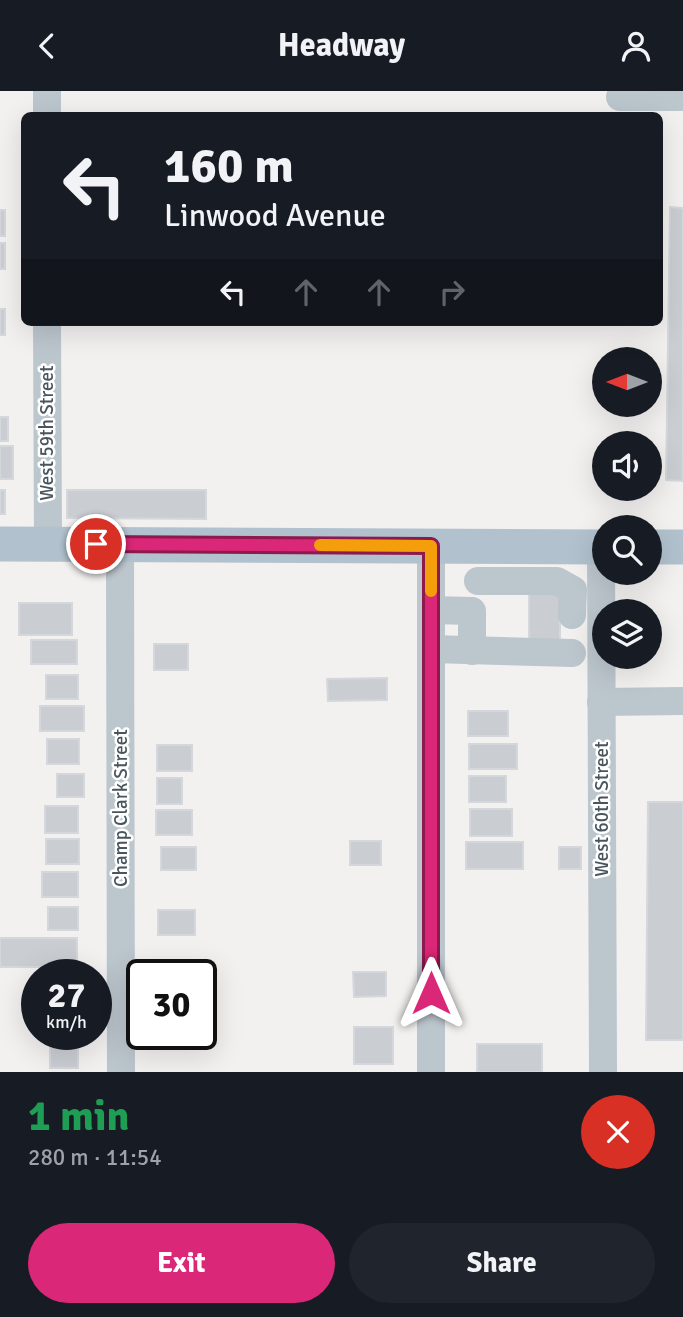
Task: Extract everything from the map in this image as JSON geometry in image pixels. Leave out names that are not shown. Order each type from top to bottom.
[{"type":"main road","points":[[0,544],[592,547]]},
{"type":"main road","points":[[662,547],[683,547]]},
{"type":"street","points":[[47,91],[47,112]]},
{"type":"street","points":[[620,97],[683,97]]},
{"type":"street","name":"West 59th Street","points":[[47,326],[48,544]]},
{"type":"street","name":"Champ Clark Street","points":[[121,544],[121,1072]]},
{"type":"street","points":[[431,546],[431,1072]]},
{"type":"street","points":[[472,651],[472,611],[484,546]]},
{"type":"street","points":[[478,581],[557,581],[566,584],[573,590],[572,653]]},
{"type":"street","points":[[431,610],[472,611]]},
{"type":"street","points":[[572,615],[592,614]]},
{"type":"street","points":[[431,649],[592,653]]},
{"type":"street","name":"West 60th Street","points":[[601,669],[603,1072]]},
{"type":"street","points":[[601,702],[683,701]]},
{"type":"building","points":[[670,207],[683,208],[683,481],[666,480]]},
{"type":"building","points":[[0,210],[5,210],[5,236],[0,236]]},
{"type":"building","points":[[0,243],[5,243],[5,269],[0,269]]},
{"type":"building","points":[[0,309],[5,309],[5,335],[0,335]]},
{"type":"building","points":[[0,417],[8,417],[8,441],[0,441]]},
{"type":"building","points":[[0,446],[13,446],[13,479],[0,479]]},
{"type":"building","points":[[0,490],[5,490],[5,514],[0,514]]},
{"type":"building","points":[[67,490],[206,490],[206,519],[67,518]]},
{"type":"building","points":[[529,588],[560,588],[560,640],[529,640]]},
{"type":"building","points":[[19,603],[72,603],[72,635],[19,635]]},
{"type":"building","points":[[31,640],[77,640],[77,664],[31,664]]},
{"type":"building","points":[[154,644],[188,644],[188,670],[154,670]]},
{"type":"building","points":[[46,675],[78,675],[78,699],[46,699]]},
{"type":"building","points":[[387,678],[387,700],[328,701],[327,679]]},
{"type":"building","points":[[40,706],[84,706],[84,731],[40,731]]},
{"type":"building","points":[[468,711],[508,711],[508,736],[468,736]]},
{"type":"building","points":[[47,739],[79,739],[79,764],[47,764]]},
{"type":"building","points":[[469,744],[517,744],[517,769],[469,769]]},
{"type":"building","points":[[157,745],[192,745],[192,771],[157,771]]},
{"type":"building","points":[[57,774],[84,774],[84,797],[57,797]]},
{"type":"building","points":[[469,776],[506,776],[506,802],[469,802]]},
{"type":"building","points":[[157,778],[182,778],[182,804],[157,804]]},
{"type":"building","points":[[648,802],[683,802],[683,1040],[646,1040]]},
{"type":"building","points":[[45,806],[78,806],[78,833],[45,833]]},
{"type":"building","points":[[470,809],[512,809],[512,836],[470,836]]},
{"type":"building","points":[[156,810],[192,810],[192,835],[156,835]]},
{"type":"building","points":[[46,839],[79,839],[79,864],[46,864]]},
{"type":"building","points":[[350,841],[381,841],[381,865],[350,865]]},
{"type":"building","points":[[466,842],[523,842],[523,869],[466,869]]},
{"type":"building","points":[[161,847],[196,847],[196,870],[161,870]]},
{"type":"building","points":[[559,847],[581,847],[581,869],[559,869]]},
{"type":"building","points":[[42,872],[78,872],[78,897],[42,897]]},
{"type":"building","points":[[48,907],[78,907],[78,930],[48,930]]},
{"type":"building","points":[[158,910],[195,910],[195,935],[158,935]]},
{"type":"building","points":[[0,938],[77,938],[77,959],[21,959],[21,967],[0,967]]},
{"type":"building","points":[[353,972],[386,972],[386,996],[354,997]]},
{"type":"building","points":[[354,1027],[393,1027],[393,1064],[354,1064]]},
{"type":"building","points":[[477,1044],[542,1044],[542,1072],[477,1072]]},
{"type":"building","points":[[50,1050],[78,1050],[78,1068],[50,1068]]},
{"type":"slow traffic","points":[[320,545],[431,546],[431,591]]},
{"type":"route","points":[[96,544],[431,546],[431,993]]}]
